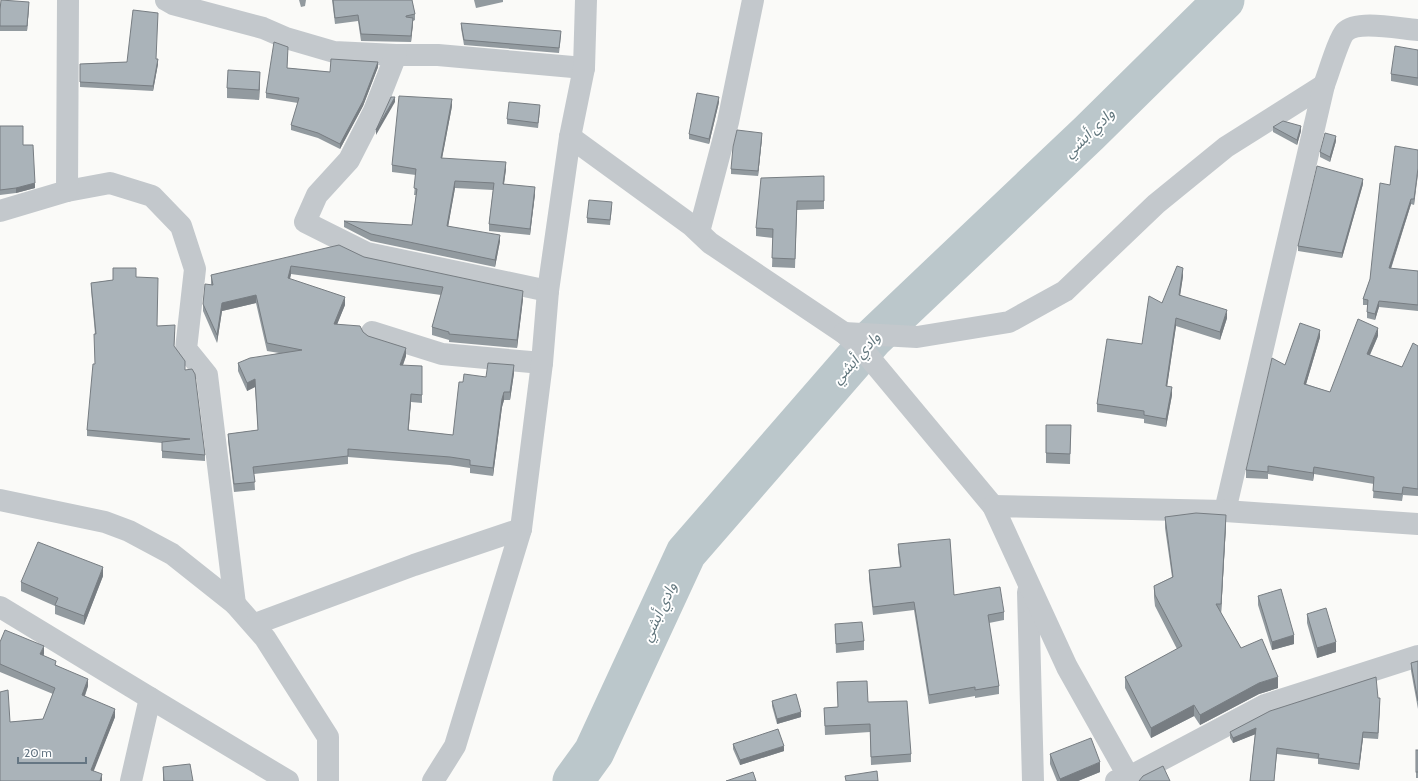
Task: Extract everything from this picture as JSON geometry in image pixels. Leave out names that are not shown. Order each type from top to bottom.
[{"type":"street","points":[[67,191],[68,0]]},
{"type":"street","points":[[166,0],[173,4],[263,28],[286,38],[334,52],[396,55],[438,55],[584,68]]},
{"type":"street","points":[[433,781],[455,746],[521,529],[542,363],[548,291],[570,137],[584,68],[586,0]]},
{"type":"street","points":[[699,232],[728,122],[753,0]]},
{"type":"street","points":[[1225,511],[1324,85],[1344,32],[1354,27],[1365,25],[1418,30]]},
{"type":"street","points":[[396,55],[374,111],[349,160],[317,195],[305,222],[367,253],[548,291]]},
{"type":"street","points":[[844,333],[917,337],[1010,322],[1065,290],[1156,204],[1226,147],[1324,85]]},
{"type":"street","points":[[570,137],[699,232],[710,243],[844,333],[862,350],[993,506],[1067,667],[1126,780],[1265,705],[1418,656]]},
{"type":"street","points":[[0,212],[67,191],[110,183],[152,196],[181,226],[196,268],[186,349],[207,375],[235,604]]},
{"type":"street","points":[[372,332],[442,354],[542,363]]},
{"type":"street","points":[[0,500],[105,522],[129,531],[172,554],[235,604],[255,624],[328,737],[328,781]]},
{"type":"street","points":[[993,506],[1225,511],[1418,524]]},
{"type":"street","points":[[255,624],[414,565],[521,529]]},
{"type":"street","points":[[1028,582],[1033,781]]},
{"type":"street","points":[[0,607],[288,781]]},
{"type":"street","points":[[131,781],[150,698]]},
{"type":"building","points":[[1,0],[29,2],[27,26],[0,26]]},
{"type":"building","points":[[333,0],[412,0],[415,14],[406,16],[413,18],[411,36],[361,34],[358,15],[335,18]]},
{"type":"building","points":[[133,10],[158,13],[156,59],[158,59],[153,86],[80,82],[80,64],[127,62]]},
{"type":"building","points":[[461,23],[561,31],[559,48],[464,40]]},
{"type":"building","points":[[274,42],[288,47],[287,68],[330,72],[331,59],[378,62],[363,101],[340,144],[318,133],[291,125],[299,98],[266,93]]},
{"type":"building","points":[[1395,46],[1418,50],[1418,78],[1391,74]]},
{"type":"building","points":[[228,70],[260,72],[259,90],[227,88]]},
{"type":"building","points":[[697,93],[719,97],[709,139],[689,134]]},
{"type":"building","points":[[399,96],[452,99],[441,158],[506,162],[503,184],[535,187],[530,229],[489,224],[494,183],[455,181],[447,226],[500,235],[495,260],[371,234],[344,221],[412,225],[417,189],[414,188],[416,169],[392,165]]},
{"type":"building","points":[[391,97],[395,97],[376,130]]},
{"type":"building","points":[[509,102],[540,105],[538,123],[507,119]]},
{"type":"building","points":[[1283,121],[1301,126],[1297,140],[1273,127]]},
{"type":"building","points":[[0,126],[23,126],[23,145],[33,145],[35,183],[0,190]]},
{"type":"building","points":[[737,130],[762,133],[758,171],[731,169],[733,147]]},
{"type":"building","points":[[1325,133],[1336,136],[1330,157],[1320,152]]},
{"type":"building","points":[[1395,146],[1418,150],[1418,168],[1414,199],[1411,199],[1389,268],[1418,271],[1418,305],[1379,301],[1375,314],[1367,312],[1368,300],[1363,299],[1370,279],[1380,183],[1390,185]]},
{"type":"building","points":[[1317,166],[1363,179],[1342,253],[1298,246]]},
{"type":"building","points":[[824,176],[824,201],[797,201],[795,259],[772,258],[773,229],[756,228],[761,178]]},
{"type":"building","points":[[589,200],[612,202],[610,220],[587,218]]},
{"type":"building","points":[[339,245],[364,257],[523,291],[517,340],[449,334],[449,332],[432,327],[443,287],[291,266],[288,278],[345,297],[334,324],[360,326],[363,332],[368,336],[406,348],[400,365],[422,366],[422,395],[411,394],[408,430],[453,435],[459,382],[463,382],[464,374],[486,377],[488,363],[514,365],[510,392],[504,392],[502,399],[493,468],[470,465],[470,460],[450,457],[348,449],[348,456],[253,467],[255,482],[234,484],[228,434],[258,430],[255,379],[247,383],[238,363],[250,358],[302,350],[267,343],[256,295],[222,303],[217,335],[203,304],[205,284],[213,285],[211,275]]},
{"type":"building","points":[[1177,266],[1183,268],[1179,295],[1227,310],[1220,332],[1176,318],[1166,386],[1172,387],[1166,419],[1144,415],[1144,411],[1097,404],[1107,339],[1142,344],[1149,296],[1162,303]]},
{"type":"building","points":[[113,268],[136,268],[136,277],[158,278],[157,326],[175,325],[174,346],[185,361],[185,370],[192,369],[195,374],[205,455],[162,451],[162,442],[190,439],[87,430],[93,364],[95,364],[94,334],[96,334],[91,283],[113,280]]},
{"type":"building","points":[[1358,319],[1378,328],[1367,354],[1402,367],[1413,343],[1418,346],[1418,489],[1403,487],[1402,494],[1373,491],[1374,477],[1314,467],[1313,473],[1268,466],[1268,472],[1246,470],[1272,358],[1285,365],[1300,323],[1320,330],[1304,384],[1330,392]]},
{"type":"building","points":[[1046,425],[1071,425],[1070,454],[1046,453]]},
{"type":"building","points":[[1196,513],[1226,515],[1221,604],[1216,604],[1241,648],[1262,639],[1278,677],[1259,683],[1200,715],[1194,705],[1151,728],[1125,677],[1182,646],[1155,595],[1154,586],[1173,577],[1165,517]]},
{"type":"building","points":[[950,539],[954,595],[1000,587],[1004,612],[988,615],[999,686],[975,690],[975,687],[929,695],[914,602],[873,607],[869,570],[901,567],[898,544]]},
{"type":"building","points":[[38,542],[103,567],[84,616],[55,605],[58,598],[21,582]]},
{"type":"building","points":[[1281,589],[1294,635],[1272,642],[1258,596]]},
{"type":"building","points":[[1326,608],[1336,642],[1317,648],[1307,614]]},
{"type":"building","points":[[862,622],[864,641],[836,644],[835,624]]},
{"type":"building","points":[[5,630],[44,646],[40,654],[56,661],[55,665],[88,679],[82,695],[115,709],[91,770],[102,774],[100,781],[0,781],[0,692],[8,690],[10,722],[43,719],[55,688],[0,664],[0,642]]},
{"type":"building","points":[[1418,661],[1418,701],[1411,663]]},
{"type":"building","points":[[1376,677],[1378,698],[1380,698],[1378,733],[1363,732],[1359,764],[1318,758],[1319,754],[1277,748],[1274,781],[1250,781],[1256,728],[1233,738],[1230,732],[1270,711]]},
{"type":"building","points":[[867,681],[868,702],[907,701],[911,754],[871,757],[870,724],[825,726],[824,708],[838,707],[837,682]]},
{"type":"building","points":[[796,694],[801,712],[777,719],[772,701]]},
{"type":"building","points":[[778,729],[784,746],[740,760],[733,744]]},
{"type":"building","points":[[1091,738],[1100,762],[1060,779],[1050,754]]},
{"type":"building","points":[[1416,750],[1418,750],[1418,772],[1416,772]]},
{"type":"building","points":[[190,764],[193,781],[164,781],[163,767]]},
{"type":"building","points":[[1163,766],[1170,781],[1139,781],[1143,776]]},
{"type":"building","points":[[877,771],[878,781],[846,781],[845,776]]},
{"type":"building","points":[[753,772],[756,781],[726,781]]},
{"type":"waterway","name":"وادي أبشي","points":[[573,781],[594,752],[686,553],[872,339],[1089,133],[1224,0]]}]
